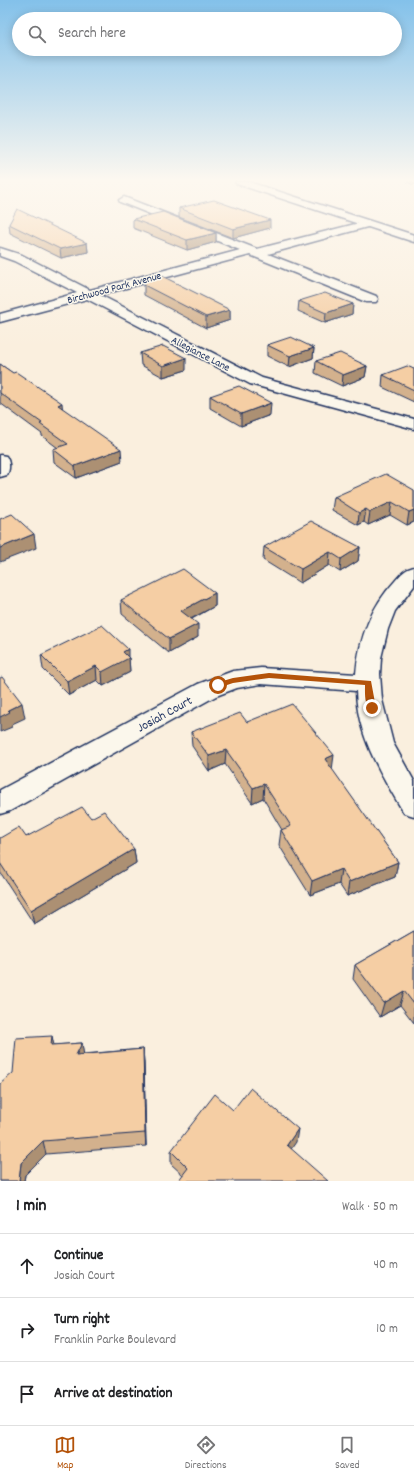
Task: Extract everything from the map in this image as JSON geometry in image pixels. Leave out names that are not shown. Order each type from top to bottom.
[{"type":"street","points":[[216,237],[371,299]]},
{"type":"street","name":"Birchwood Park Avenue","points":[[250,251],[295,237]]},
{"type":"street","name":"Birchwood Park Avenue","points":[[0,318],[250,251],[310,237]]},
{"type":"street","name":"Allegiance Lane","points":[[0,252],[18,258],[256,381],[414,424]]},
{"type":"street","points":[[0,460],[0,471]]},
{"type":"street","points":[[414,574],[392,598],[376,629],[369,658],[368,683],[369,700],[380,743],[394,772],[414,805]]},
{"type":"street","name":"Josiah Court","points":[[0,803],[207,690],[226,683],[255,676],[269,676],[368,683]]},
{"type":"building","points":[[36,237],[75,237],[87,243],[60,249]]},
{"type":"building","points":[[180,237],[199,237],[187,240]]},
{"type":"building","points":[[154,272],[230,310],[206,317],[144,285],[150,273]]},
{"type":"building","points":[[325,293],[353,304],[326,313],[299,301]]},
{"type":"building","points":[[291,337],[314,348],[290,356],[267,345]]},
{"type":"building","points":[[163,346],[186,358],[163,366],[140,353]]},
{"type":"building","points":[[340,353],[367,366],[343,375],[316,361]]},
{"type":"building","points":[[0,364],[13,373],[16,372],[62,403],[58,405],[121,449],[75,466],[53,449],[68,444],[0,393]]},
{"type":"building","points":[[407,366],[414,369],[414,390],[383,375]]},
{"type":"building","points":[[239,386],[271,403],[241,414],[210,396]]},
{"type":"building","points":[[386,474],[414,490],[414,510],[409,512],[392,502],[370,512],[366,509],[359,513],[334,497]]},
{"type":"building","points":[[12,514],[34,534],[0,548],[0,519]]},
{"type":"building","points":[[311,521],[360,547],[341,559],[330,552],[301,569],[264,547]]},
{"type":"building","points":[[183,569],[215,593],[181,611],[198,624],[169,639],[121,600]]},
{"type":"building","points":[[102,625],[128,649],[123,652],[129,658],[102,672],[96,666],[67,681],[41,655]]},
{"type":"building","points":[[2,677],[22,703],[8,710],[10,712],[0,717],[0,678]]},
{"type":"building","points":[[292,704],[334,755],[325,759],[398,862],[349,882],[341,869],[312,881],[281,830],[291,826],[264,784],[253,788],[226,750],[209,756],[191,732],[240,713],[247,722]]},
{"type":"building","points":[[82,807],[91,818],[104,811],[134,849],[31,910],[0,863],[0,838],[19,827],[26,837]]},
{"type":"building","points":[[414,931],[414,1004],[404,991],[384,1003],[355,965]]},
{"type":"building","points":[[52,1036],[51,1045],[82,1043],[76,1055],[143,1049],[145,1133],[43,1141],[21,1163],[19,1181],[0,1181],[0,1084],[13,1073],[16,1038]]},
{"type":"building","points":[[250,1088],[298,1129],[287,1145],[328,1181],[178,1181],[188,1168],[171,1151],[215,1094],[233,1110]]},
{"type":"route","points":[[218,685],[233,680],[255,676],[368,683],[369,700],[372,708]]}]
